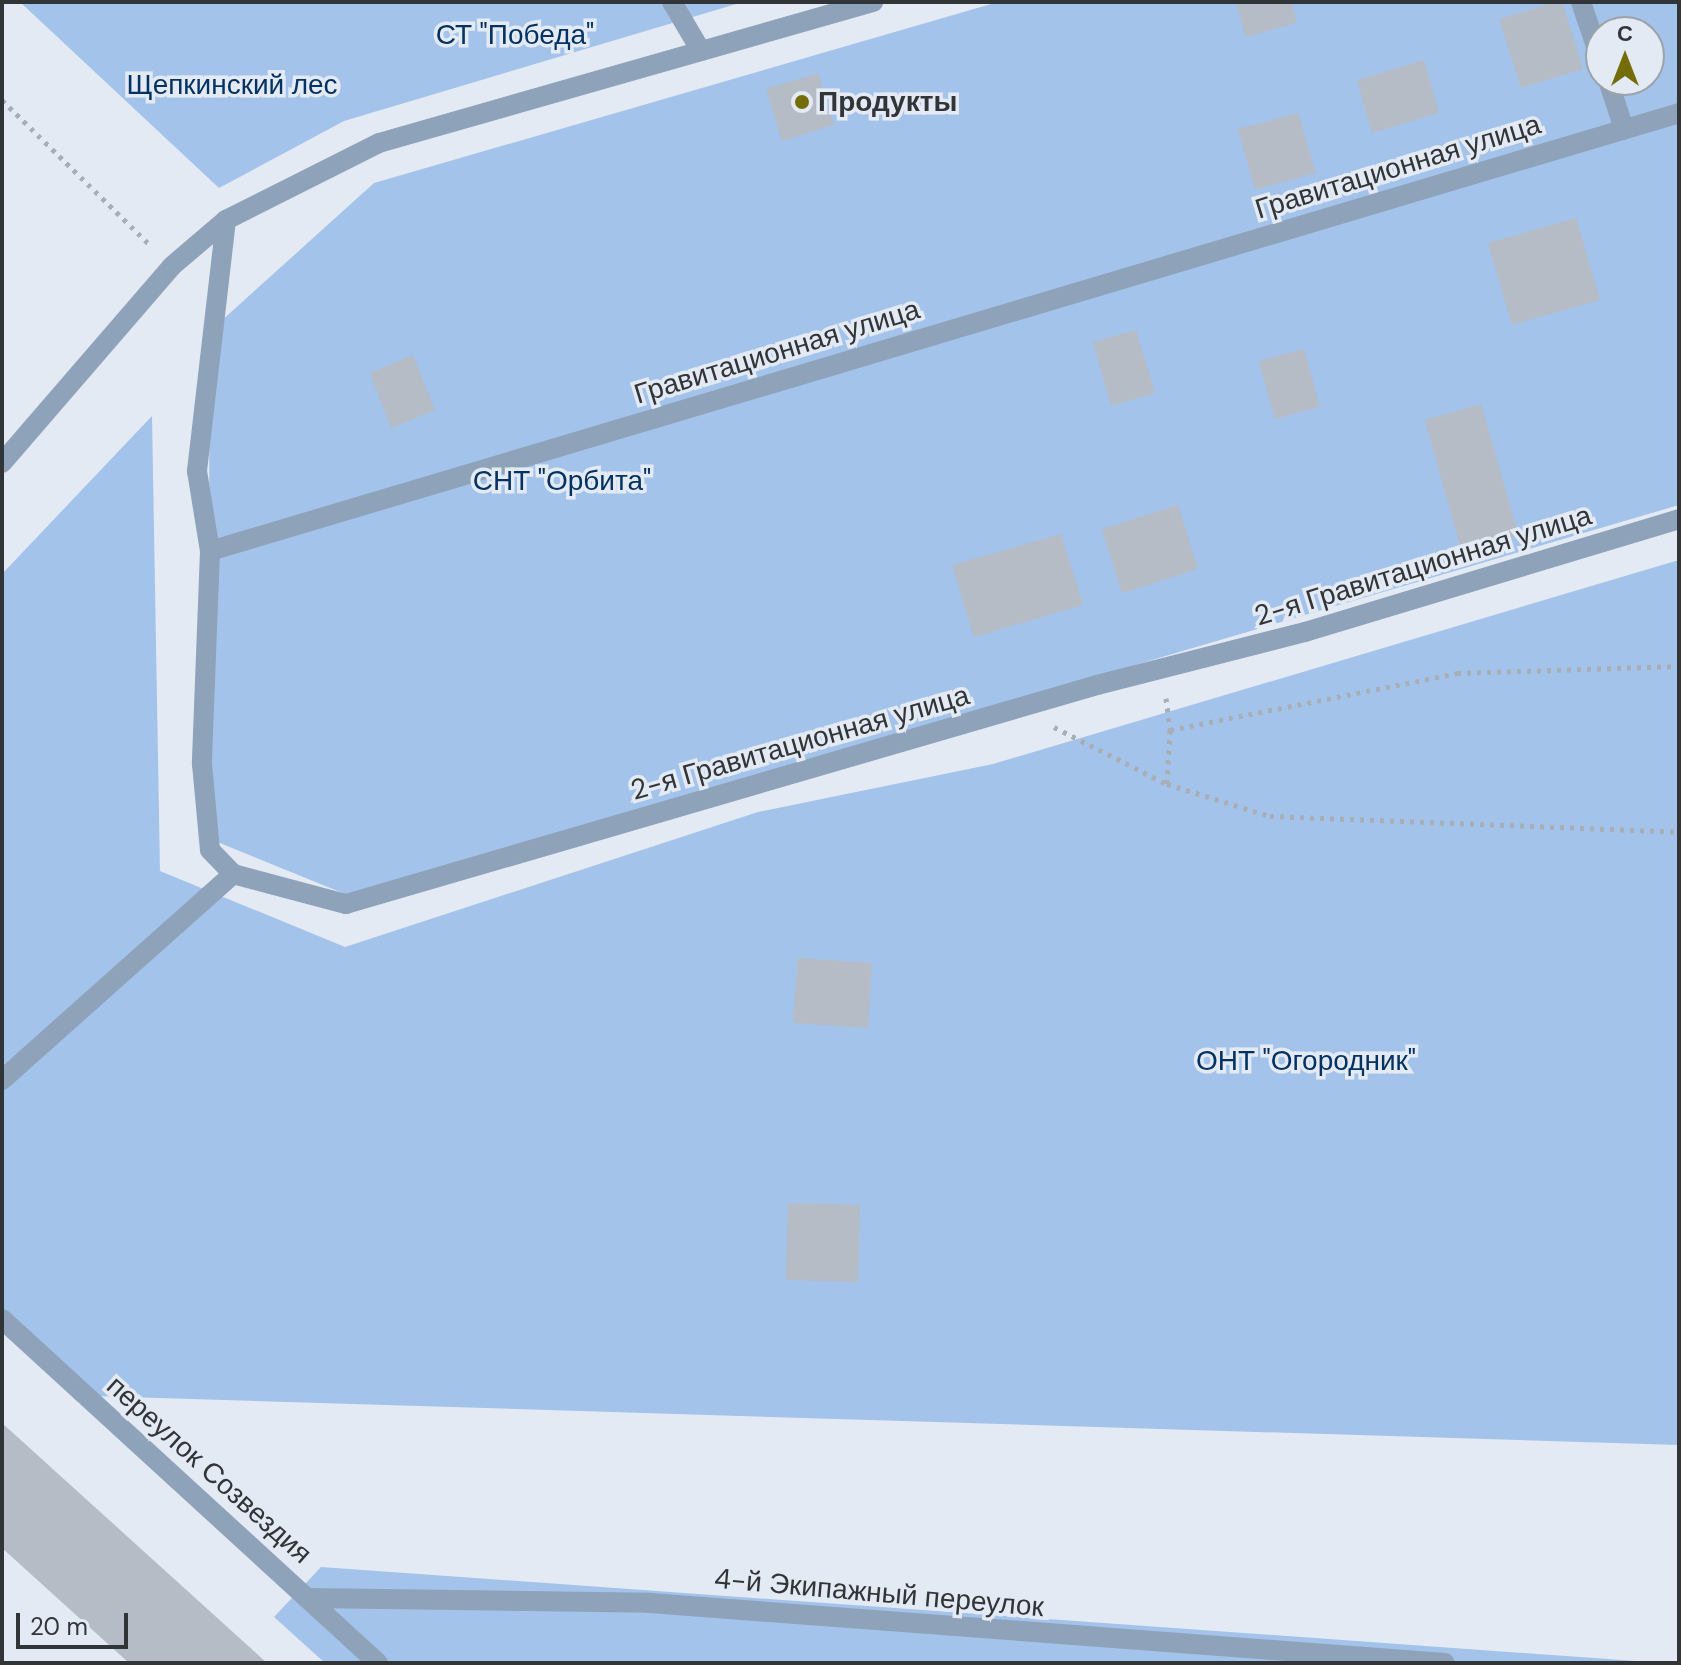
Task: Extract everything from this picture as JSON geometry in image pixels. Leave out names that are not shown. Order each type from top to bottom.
[{"type":"street","points":[[672,2],[701,51]]},
{"type":"street","points":[[2,463],[172,266],[226,220],[379,143],[873,2]]},
{"type":"street","points":[[1613,96],[1624,129]]},
{"type":"street","name":"Гравитационная улица","points":[[210,551],[1679,113]]},
{"type":"street","points":[[2,1080],[233,874],[210,850],[202,764],[210,551],[197,471],[226,220]]},
{"type":"street","name":"2-я Гравитационная улица","points":[[233,874],[346,904],[1017,709],[1305,632],[1679,519]]},
{"type":"street","name":"переулок Созвездия","points":[[2,1319],[378,1663]]},
{"type":"street","name":"4-й Экипажный переулок","points":[[309,1598],[650,1603],[1445,1663]]},
{"type":"path","points":[[2,100],[172,266]]},
{"type":"path","points":[[1170,730],[1457,673],[1679,666]]},
{"type":"path","points":[[1162,668],[1170,730],[1167,784]]},
{"type":"path","points":[[1017,709],[1167,784],[1270,816],[1679,832]]},
{"type":"green space","name":"Щепкинский лес","points":[[20,2],[743,2],[344,121],[219,188]]},
{"type":"green space","name":"СНТ \"Орбита\"","points":[[998,2],[1679,2],[1679,505],[350,896],[210,839],[209,332],[374,183]]},
{"type":"green space","name":"ОНТ \"Огородник\"","points":[[152,416],[160,871],[345,947],[758,812],[993,764],[1679,560],[1679,1445],[95,1396],[2,1314],[2,574]]},
{"type":"green space","points":[[321,1567],[1664,1663],[325,1663],[274,1617]]},
{"type":"building","points":[[1236,2],[1291,2],[1297,23],[1246,37]]},
{"type":"building","points":[[1562,2],[1583,69],[1521,88],[1499,19]]},
{"type":"building","points":[[1424,60],[1439,113],[1372,133],[1357,80]]},
{"type":"building","points":[[818,73],[834,125],[782,141],[766,89]]},
{"type":"building","points":[[1298,113],[1316,173],[1255,190],[1238,129]]},
{"type":"building","points":[[1576,218],[1600,300],[1512,325],[1488,243]]},
{"type":"building","points":[[1136,330],[1155,393],[1111,406],[1093,342]]},
{"type":"building","points":[[1304,349],[1320,407],[1275,419],[1259,361]]},
{"type":"building","points":[[413,355],[435,410],[391,428],[370,373]]},
{"type":"building","points":[[1481,404],[1519,537],[1462,553],[1425,420]]},
{"type":"building","points":[[1178,505],[1198,569],[1122,593],[1102,529]]},
{"type":"building","points":[[1061,534],[1083,605],[974,637],[952,565]]},
{"type":"building","points":[[798,958],[872,963],[868,1028],[793,1023]]},
{"type":"building","points":[[788,1203],[860,1205],[858,1282],[786,1280]]},
{"type":"building","points":[[2,1423],[267,1663],[129,1663],[2,1548]]},
{"type":"place","name":"Продукты","points":[[802,102]]},
{"type":"park label","name":"СТ \"Победа\"","points":[[515,35]]}]
